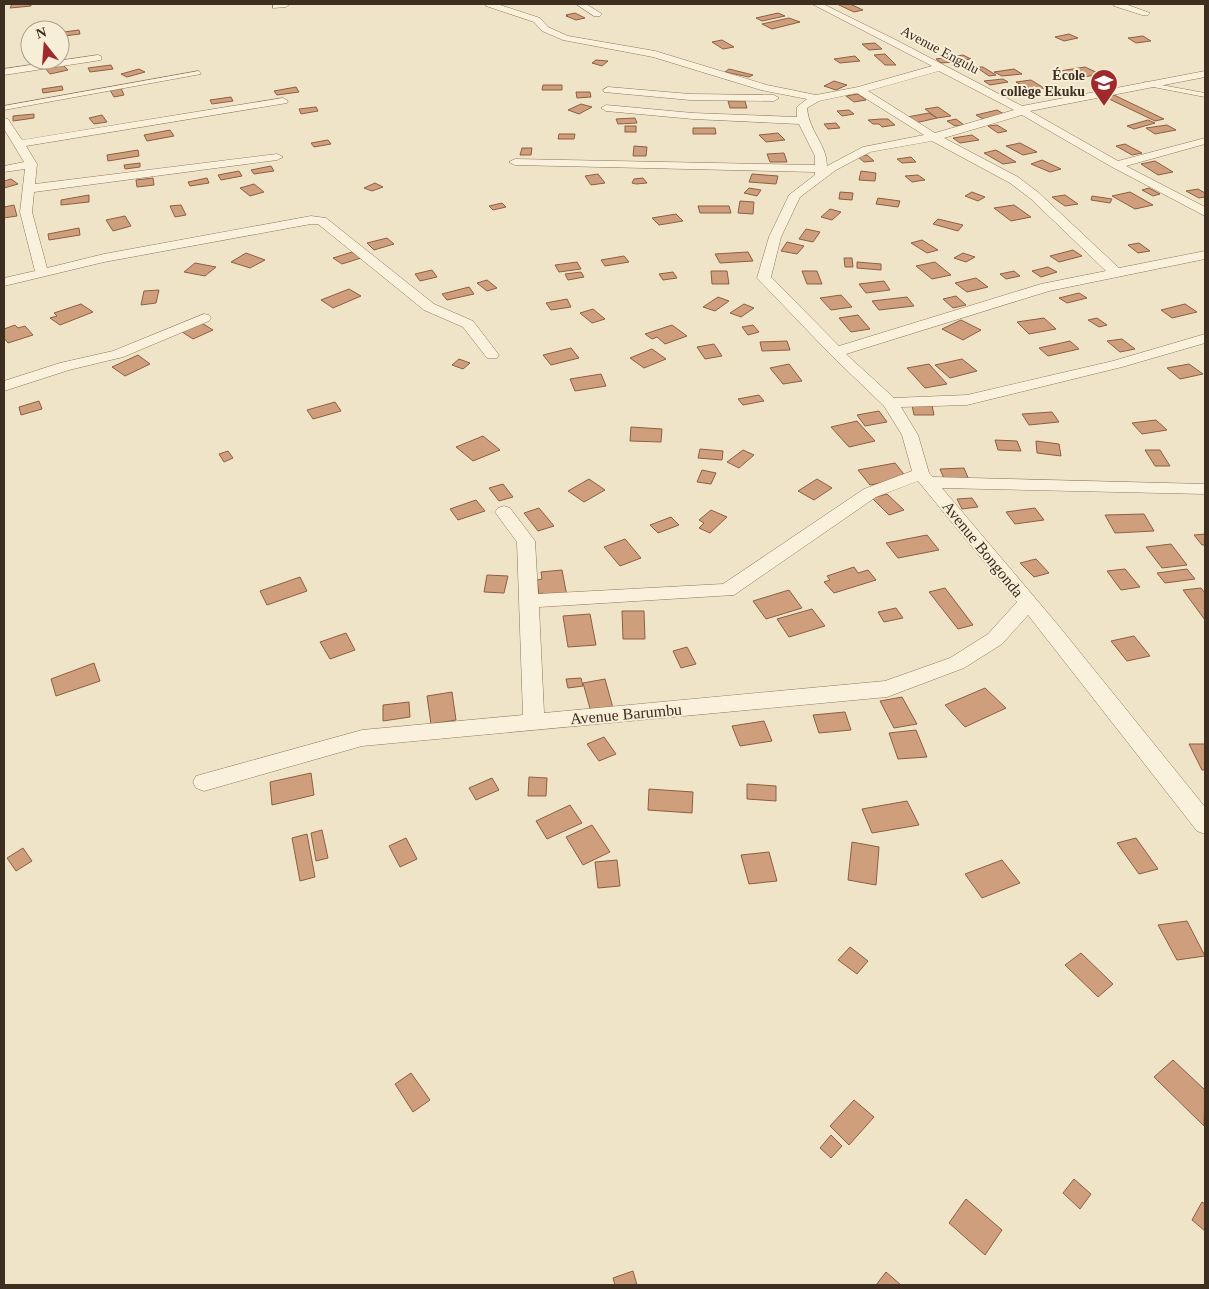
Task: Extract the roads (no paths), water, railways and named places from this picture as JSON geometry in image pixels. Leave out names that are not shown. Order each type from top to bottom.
[{"type":"street","points":[[276,6],[286,4]]},
{"type":"street","points":[[489,4],[537,20],[545,29],[566,38],[654,54],[765,88],[816,98]]},
{"type":"street","points":[[580,4],[597,14]]},
{"type":"street","name":"Avenue Engulu","points":[[816,4],[1023,111],[1116,165],[1205,212]]},
{"type":"street","points":[[1117,4],[1145,13]]},
{"type":"street","points":[[4,72],[98,58]]},
{"type":"street","points":[[608,90],[690,98],[816,98],[859,90],[941,68]]},
{"type":"street","points":[[515,162],[821,173],[867,149],[934,137],[1028,108],[1205,74]]},
{"type":"street","points":[[859,90],[934,137],[1014,180],[1035,196],[1116,273]]},
{"type":"street","points":[[816,98],[802,106],[802,121],[821,156],[821,173]]},
{"type":"street","points":[[18,144],[283,101]]},
{"type":"street","points":[[606,108],[692,116],[802,121]]},
{"type":"street","points":[[4,121],[31,164],[26,212],[42,273]]},
{"type":"street","points":[[1116,165],[1205,141]]},
{"type":"street","points":[[28,189],[277,157]]},
{"type":"street","points":[[4,169],[31,164]]},
{"type":"street","name":"Avenue Bongonda","points":[[821,173],[795,195],[775,237],[764,278],[836,352],[890,403],[910,435],[924,478],[1051,630],[1205,824]]},
{"type":"street","points":[[4,282],[113,256],[311,220],[322,221],[429,307],[468,324],[492,355]]},
{"type":"street","points":[[836,352],[1046,287],[1205,254]]},
{"type":"street","points":[[4,386],[65,366],[118,354],[204,318]]},
{"type":"street","points":[[890,403],[967,400],[1117,364],[1205,338]]},
{"type":"street","points":[[529,601],[727,590],[870,493],[924,478],[1205,490]]},
{"type":"street","points":[[504,512],[526,541],[534,722]]},
{"type":"street","name":"Avenue Barumbu","points":[[204,782],[362,738],[887,689],[957,663],[996,640],[1028,603]]},
{"type":"lane","points":[[4,108],[199,73]]},
{"type":"lane","points":[[1145,84],[1205,95]]},
{"type":"place","name":"École collège Ekuku","points":[[1104,107]]}]
